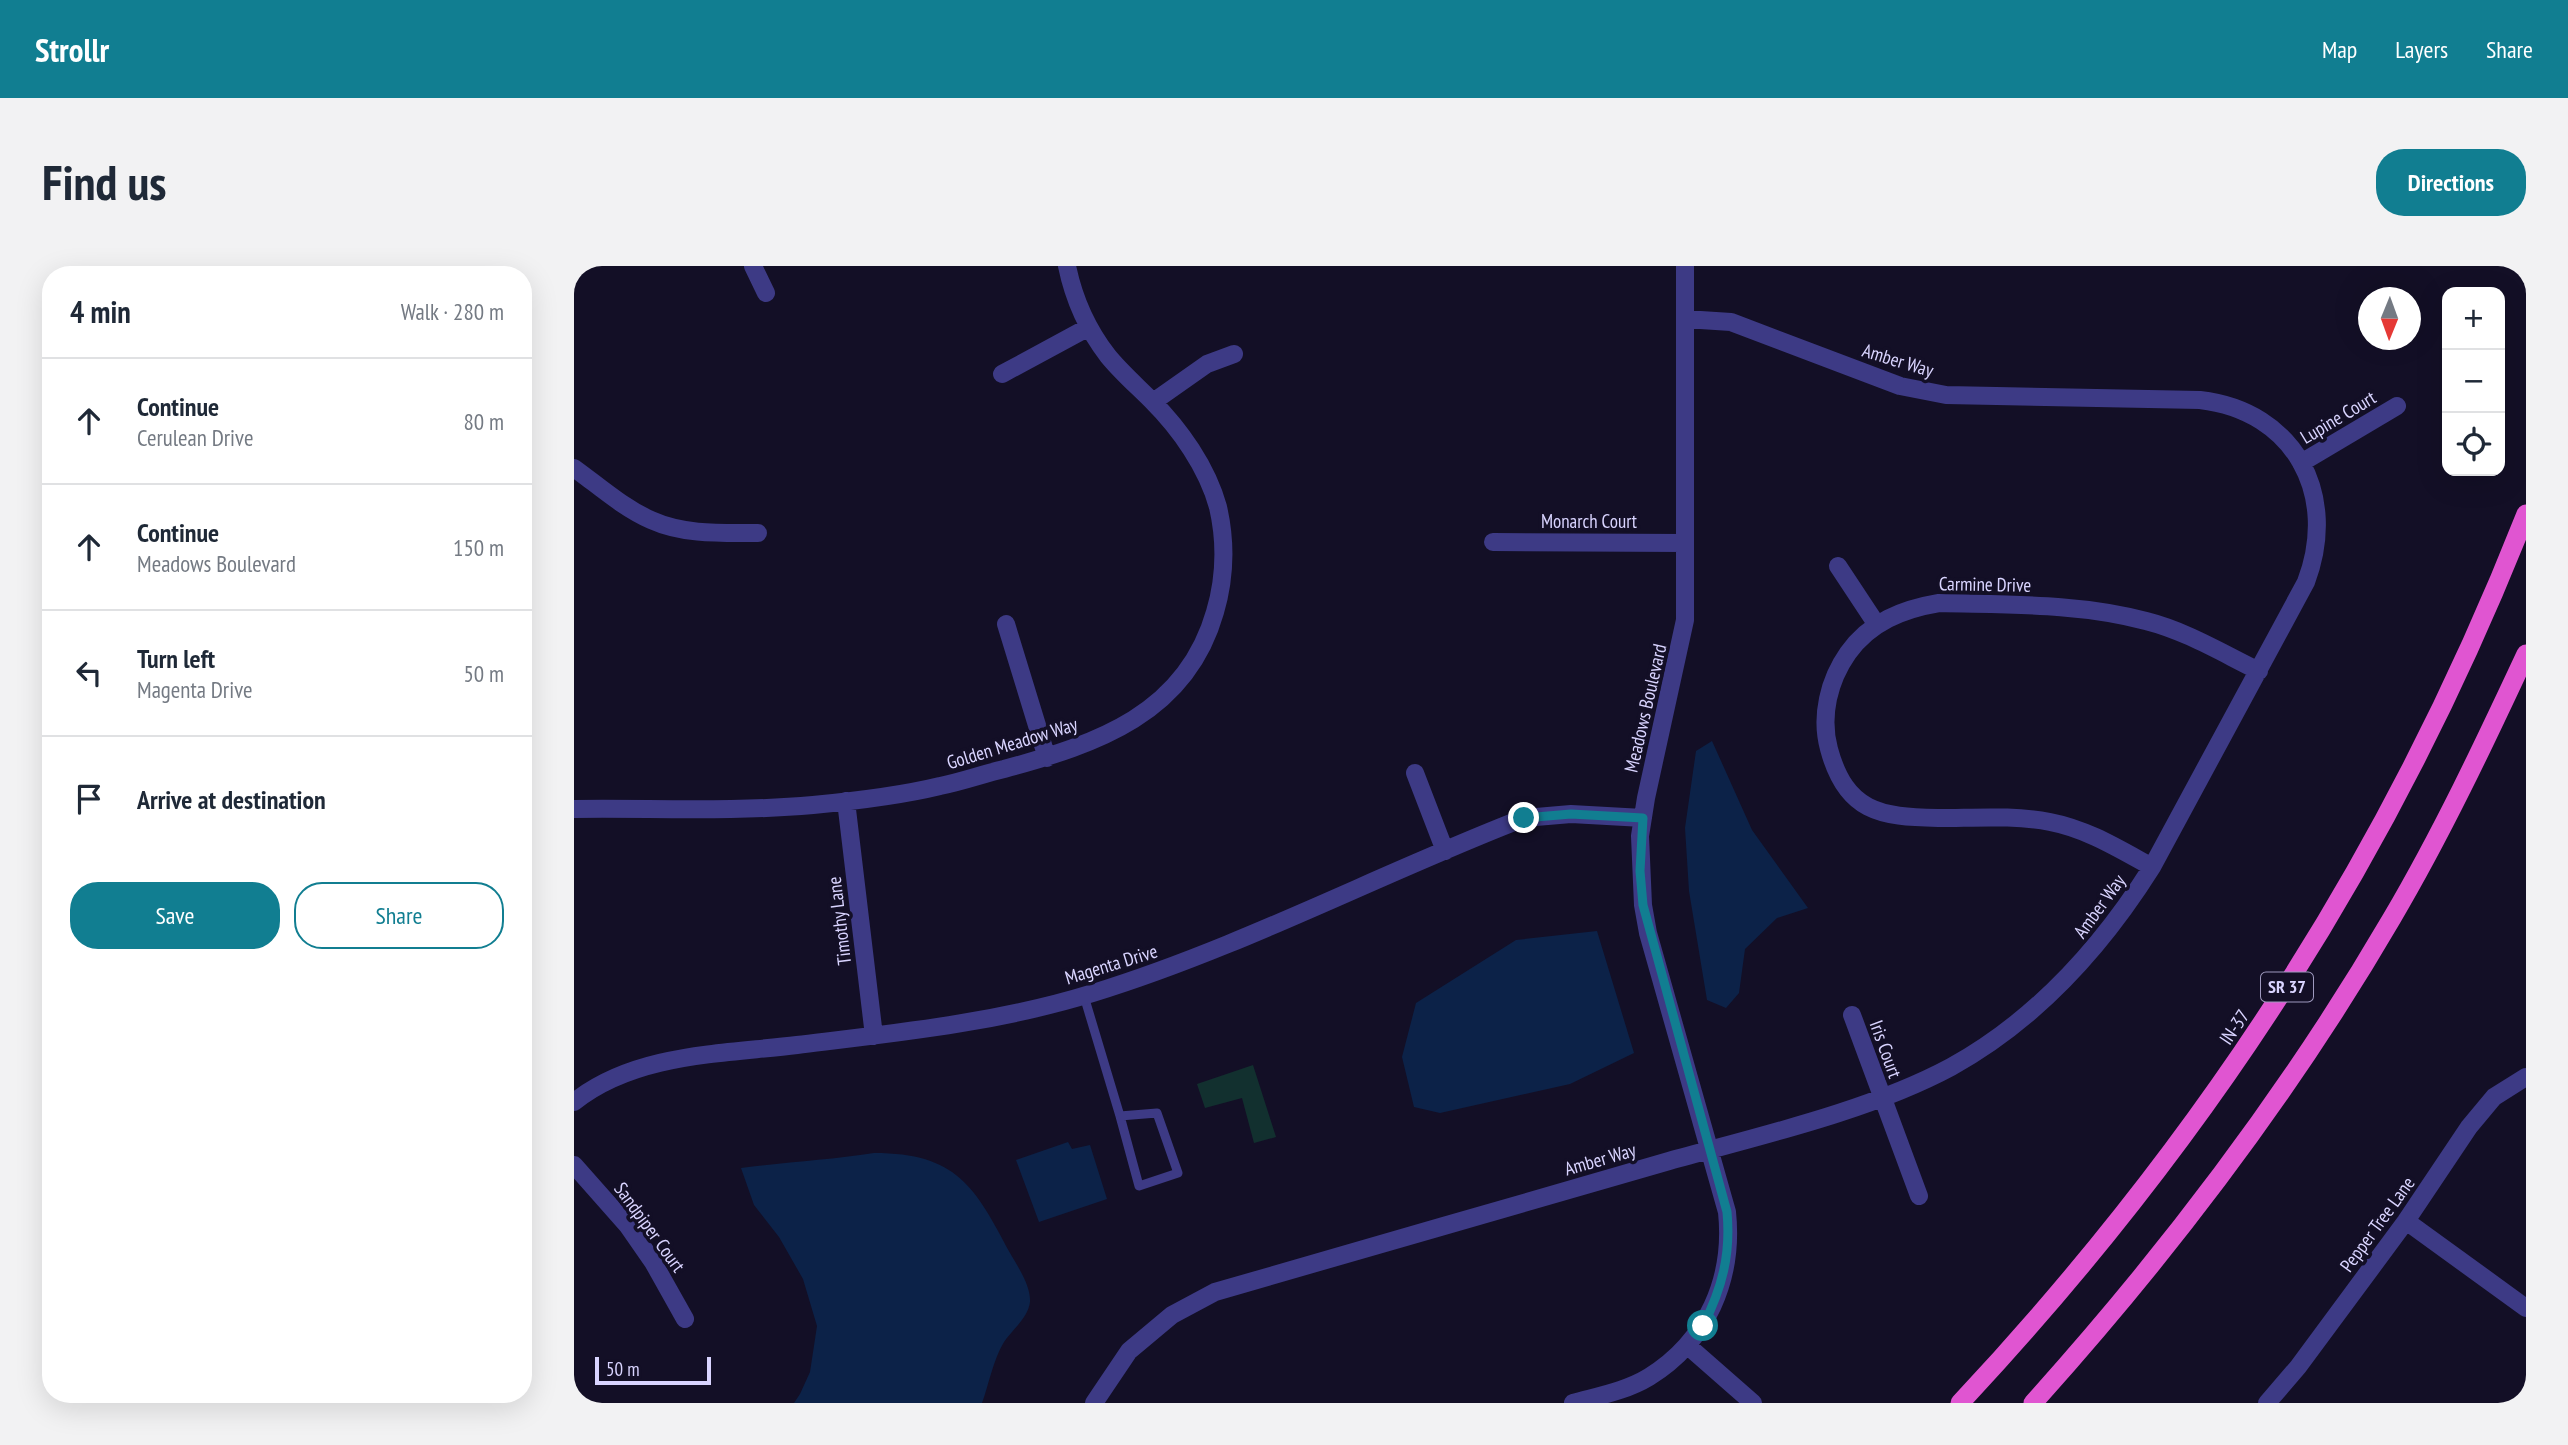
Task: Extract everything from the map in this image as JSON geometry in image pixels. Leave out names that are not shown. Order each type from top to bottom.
[{"type":"highway","name":"IN-37","points":[[1960,1403],[2046,1310],[2151,1181],[2232,1069],[2295,975],[2366,855],[2419,755],[2501,578],[2526,514]]},
{"type":"highway","name":"SR 37","points":[[2033,1403],[2120,1305],[2190,1218],[2294,1074],[2399,905],[2449,815],[2526,654]]},
{"type":"street","points":[[753,266],[766,293]]},
{"type":"street","name":"Golden Meadow Way","points":[[574,808],[810,805],[938,787],[1047,758],[1100,738],[1135,721],[1160,701],[1184,675],[1199,653],[1211,626],[1223,573],[1222,528],[1217,505],[1207,478],[1189,446],[1153,402],[1109,357],[1090,327],[1078,307],[1068,266]]},
{"type":"street","name":"Meadows Boulevard","points":[[1573,1403],[1609,1393],[1648,1377],[1688,1346],[1703,1326],[1721,1287],[1728,1248],[1727,1212],[1643,905],[1640,871],[1643,818],[1685,620],[1685,266]]},
{"type":"street","name":"Amber Way","points":[[1094,1403],[1129,1351],[1172,1315],[1215,1292],[1849,1109],[1951,1066],[1995,1038],[2045,999],[2085,960],[2152,867],[2306,582],[2317,551],[2319,516],[2301,463],[2291,448],[2260,420],[2231,406],[2200,400],[1946,395],[1923,392],[1899,386],[1731,322],[1685,318]]},
{"type":"street","points":[[1002,374],[1090,327]]},
{"type":"street","points":[[1153,402],[1207,364],[1234,354]]},
{"type":"street","name":"Lupine Court","points":[[2301,463],[2397,406]]},
{"type":"street","points":[[574,468],[623,504],[651,520],[681,530],[758,533]]},
{"type":"street","name":"Monarch Court","points":[[1493,542],[1685,543]]},
{"type":"street","points":[[1838,566],[1877,625]]},
{"type":"street","name":"Carmine Drive","points":[[2152,867],[2102,840],[2063,824],[2031,819],[1897,816],[1874,810],[1859,801],[1840,778],[1833,762],[1826,726],[1831,685],[1842,662],[1854,645],[1877,625],[1898,613],[1939,603],[2071,607],[2148,621],[2192,637],[2259,671]]},
{"type":"street","points":[[1006,624],[1047,758]]},
{"type":"street","points":[[1415,774],[1445,851]]},
{"type":"street","name":"Timothy Lane","points":[[846,801],[874,1036]]},
{"type":"street","name":"Magenta Drive","points":[[574,1102],[614,1079],[675,1060],[932,1029],[1084,996],[1218,950],[1524,818],[1571,814],[1643,818]]},
{"type":"street","name":"Iris Court","points":[[1852,1015],[1919,1196]]},
{"type":"street","name":"Pepper Tree Lane","points":[[2267,1403],[2298,1367],[2406,1222],[2469,1127],[2494,1097],[2526,1077]]},
{"type":"street","name":"Sandpiper Court","points":[[574,1165],[628,1226],[653,1262],[685,1319]]},
{"type":"street","points":[[2406,1222],[2526,1308]]},
{"type":"street","points":[[1688,1346],[1753,1403]]},
{"type":"lane","points":[[1084,996],[1139,1186],[1178,1173],[1157,1113],[1119,1116]]},
{"type":"green space","points":[[1253,1065],[1276,1137],[1254,1143],[1242,1098],[1205,1108],[1197,1084]]},
{"type":"water","points":[[1712,741],[1752,830],[1808,908],[1777,918],[1745,949],[1739,993],[1726,1008],[1707,1000],[1689,891],[1685,828],[1696,751]]},
{"type":"water","points":[[1597,931],[1634,1053],[1570,1084],[1440,1113],[1414,1107],[1402,1057],[1416,1003],[1516,940]]},
{"type":"water","points":[[1068,1142],[1072,1149],[1090,1145],[1107,1199],[1039,1222],[1016,1160]]},
{"type":"water","points":[[874,1153],[925,1159],[960,1178],[986,1210],[1026,1283],[1030,1296],[1029,1308],[1000,1349],[982,1403],[794,1403],[810,1372],[817,1326],[803,1279],[779,1237],[754,1205],[741,1168]]},
{"type":"route","points":[[1524,818],[1549,814],[1596,814],[1643,818],[1640,871],[1648,933],[1727,1212],[1729,1229],[1726,1267],[1721,1287],[1703,1326]]}]
